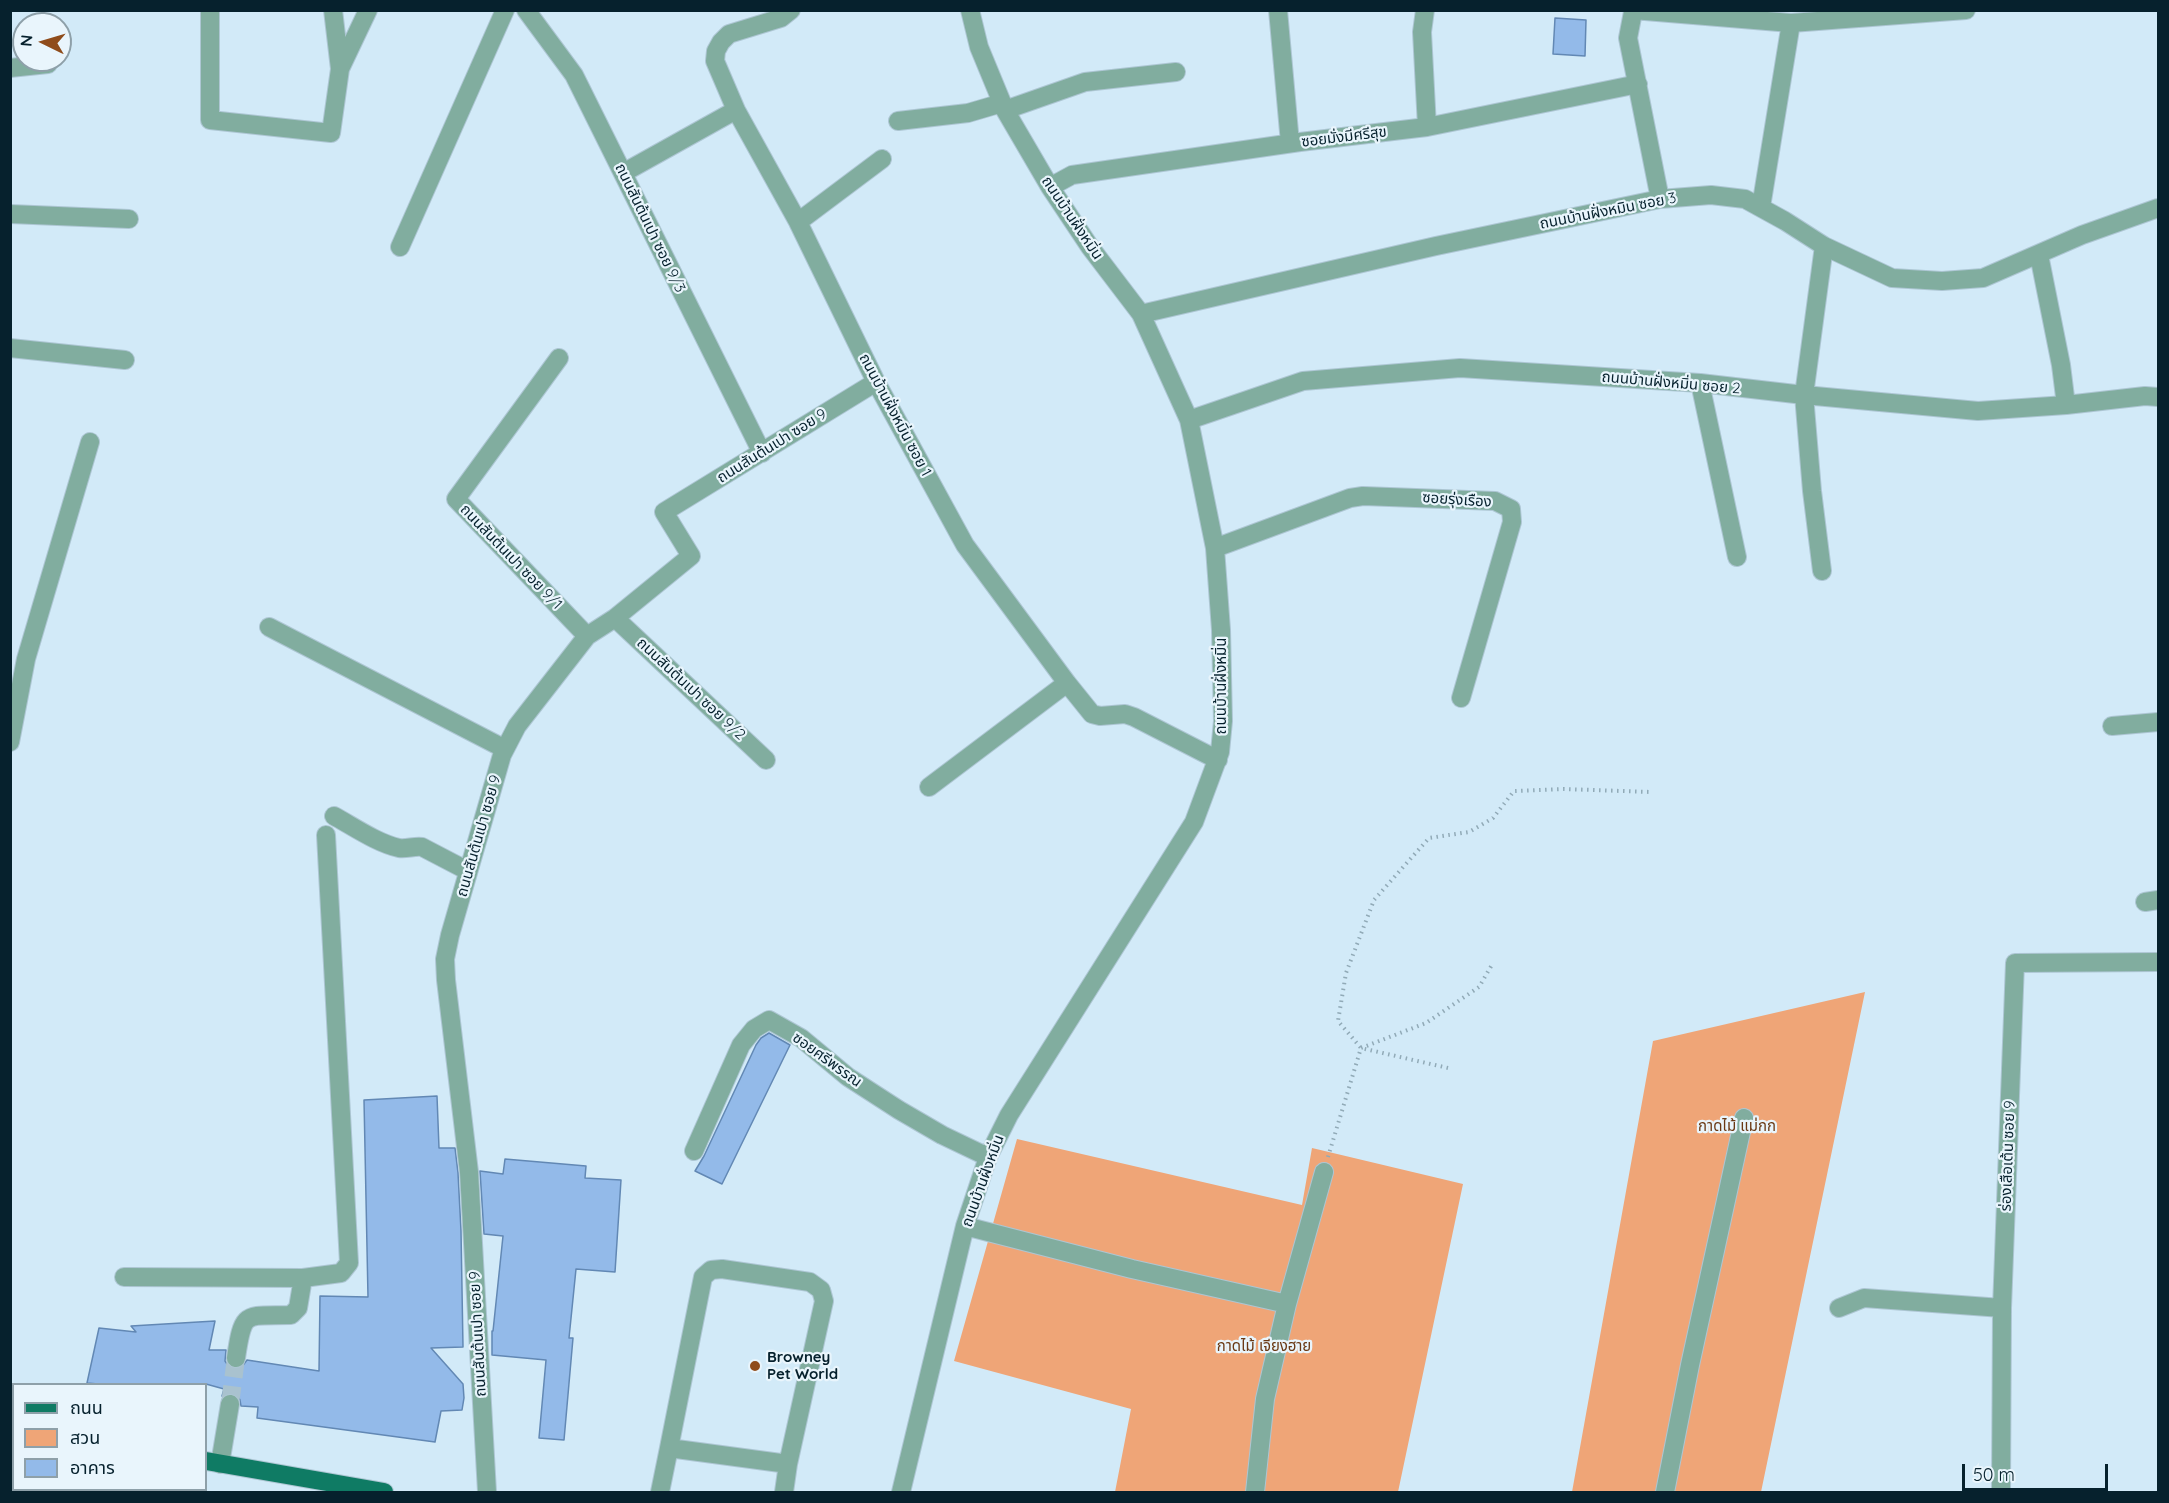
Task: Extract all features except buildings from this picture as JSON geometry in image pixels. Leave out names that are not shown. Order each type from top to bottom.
[{"type":"main road","points":[[213,1463],[384,1492]]},
{"type":"street","points":[[210,10],[210,120],[331,133],[340,69],[333,10]]},
{"type":"street","points":[[340,69],[368,10]]},
{"type":"street","points":[[400,247],[506,10]]},
{"type":"street","name":"ถนนสันต้นเปา ซอย 9/3","points":[[526,10],[574,75],[762,453]]},
{"type":"street","name":"ถนนบ้านฝั่งหมิ่น ซอย 1","points":[[791,10],[781,18],[729,34],[716,51],[715,61],[736,110],[798,222],[876,382],[965,545],[1067,684],[1092,714],[1100,716],[1125,714],[1134,717],[1218,760]]},
{"type":"street","name":"ถนนบ้านฝั่งหมิ่น","points":[[901,1492],[965,1226],[988,1157],[1009,1115],[1194,822],[1218,760],[1223,721],[1221,630],[1215,548],[1189,420],[1141,314],[1090,247],[1050,187],[1004,107],[979,47],[970,10]]},
{"type":"street","points":[[1278,10],[1290,143]]},
{"type":"street","points":[[1425,10],[1422,32],[1427,127]]},
{"type":"street","points":[[1660,198],[1628,38],[1633,11],[1791,23],[1966,10]]},
{"type":"street","points":[[1761,207],[1791,23]]},
{"type":"street","points":[[898,122],[1004,107],[1085,82],[1176,72]]},
{"type":"street","name":"ซอยมั่งมีศรีสุข","points":[[1050,187],[1072,175],[1290,143],[1427,127],[1638,84]]},
{"type":"street","points":[[623,173],[736,110]]},
{"type":"street","points":[[798,222],[882,159]]},
{"type":"street","name":"ถนนบ้านฝั่งหมิน ซอย 3","points":[[1141,314],[1436,246],[1660,198],[1711,195],[1745,199],[1785,220],[1824,246],[1892,278],[1942,281],[1983,278],[2082,235],[2158,208]]},
{"type":"street","points":[[10,214],[129,219]]},
{"type":"street","points":[[1822,571],[1812,491],[1804,395],[1824,246]]},
{"type":"street","points":[[2039,255],[2061,365],[2066,405]]},
{"type":"street","points":[[10,348],[125,360]]},
{"type":"street","name":"ถนนสันต้นเปา ซอย 9/1","points":[[559,358],[456,499],[588,636]]},
{"type":"street","name":"ถนนบ้านฝั่งหมิ่น ซอย 2","points":[[1189,420],[1303,381],[1460,368],[1700,383],[1978,411],[2066,405],[2145,396],[2158,397]]},
{"type":"street","name":"ถนนสันต้นเปา ซอย 9","points":[[487,1492],[469,1172],[446,980],[446,959],[450,935],[505,749],[517,726],[588,636],[615,618],[691,556],[664,512],[876,382]]},
{"type":"street","points":[[1700,383],[1737,557]]},
{"type":"street","points":[[10,742],[18,658],[90,442]]},
{"type":"street","name":"ซอยรุ่งเรือง","points":[[1215,548],[1350,498],[1363,496],[1495,501],[1505,505],[1510,509],[1512,522],[1461,698]]},
{"type":"street","name":"ถนนสันต้นเปา ซอย 9/2","points":[[615,618],[766,760]]},
{"type":"street","points":[[269,627],[505,749]]},
{"type":"street","points":[[929,787],[1067,684]]},
{"type":"street","points":[[2112,726],[2158,722]]},
{"type":"street","points":[[334,816],[391,846],[403,849],[422,847],[468,872]]},
{"type":"street","points":[[124,1277],[303,1278],[341,1273],[350,1263],[326,834]]},
{"type":"street","name":"ร่องเสือเต้น ซอย 9","points":[[2001,1492],[2002,1308],[2015,963],[2158,962]]},
{"type":"street","name":"ซอยศรีพรรณ","points":[[693,1151],[741,1045],[754,1029],[768,1020],[801,1038],[849,1077],[899,1110],[942,1135],[988,1157]]},
{"type":"street","points":[[1665,1492],[1743,1118]]},
{"type":"street","points":[[1255,1492],[1265,1399],[1287,1304],[1323,1172]]},
{"type":"street","points":[[965,1226],[1132,1269],[1287,1304]]},
{"type":"street","points":[[660,1492],[703,1277],[711,1270],[722,1269],[810,1282],[821,1290],[824,1301],[788,1464],[784,1492]]},
{"type":"street","points":[[237,1358],[243,1323],[252,1316],[291,1315],[298,1308],[303,1278]]},
{"type":"street","points":[[1839,1308],[1864,1298],[2002,1308]]},
{"type":"street","points":[[213,1463],[230,1404]]},
{"type":"street","points":[[669,1448],[788,1464]]},
{"type":"path","points":[[1448,1068],[1361,1048],[1338,1021],[1346,973],[1374,900],[1429,838],[1469,832],[1493,818],[1514,791],[1564,789],[1652,792]]},
{"type":"path","points":[[1361,1048],[1426,1023],[1479,987],[1492,963]]},
{"type":"path","points":[[1323,1172],[1361,1048]]},
{"type":"green space","name":"กาดไม้ แม่กก","points":[[1865,992],[1761,1492],[1572,1492],[1653,1041]]},
{"type":"green space","name":"กาดไม้ เจียงฮาย","points":[[1017,1139],[1302,1205],[1312,1148],[1463,1184],[1398,1492],[1115,1492],[1131,1409],[954,1361]]},
{"type":"tunnel","points":[[230,1404],[236,1358]]},
{"type":"place","name":"Browney Pet World","points":[[755,1366]]}]
